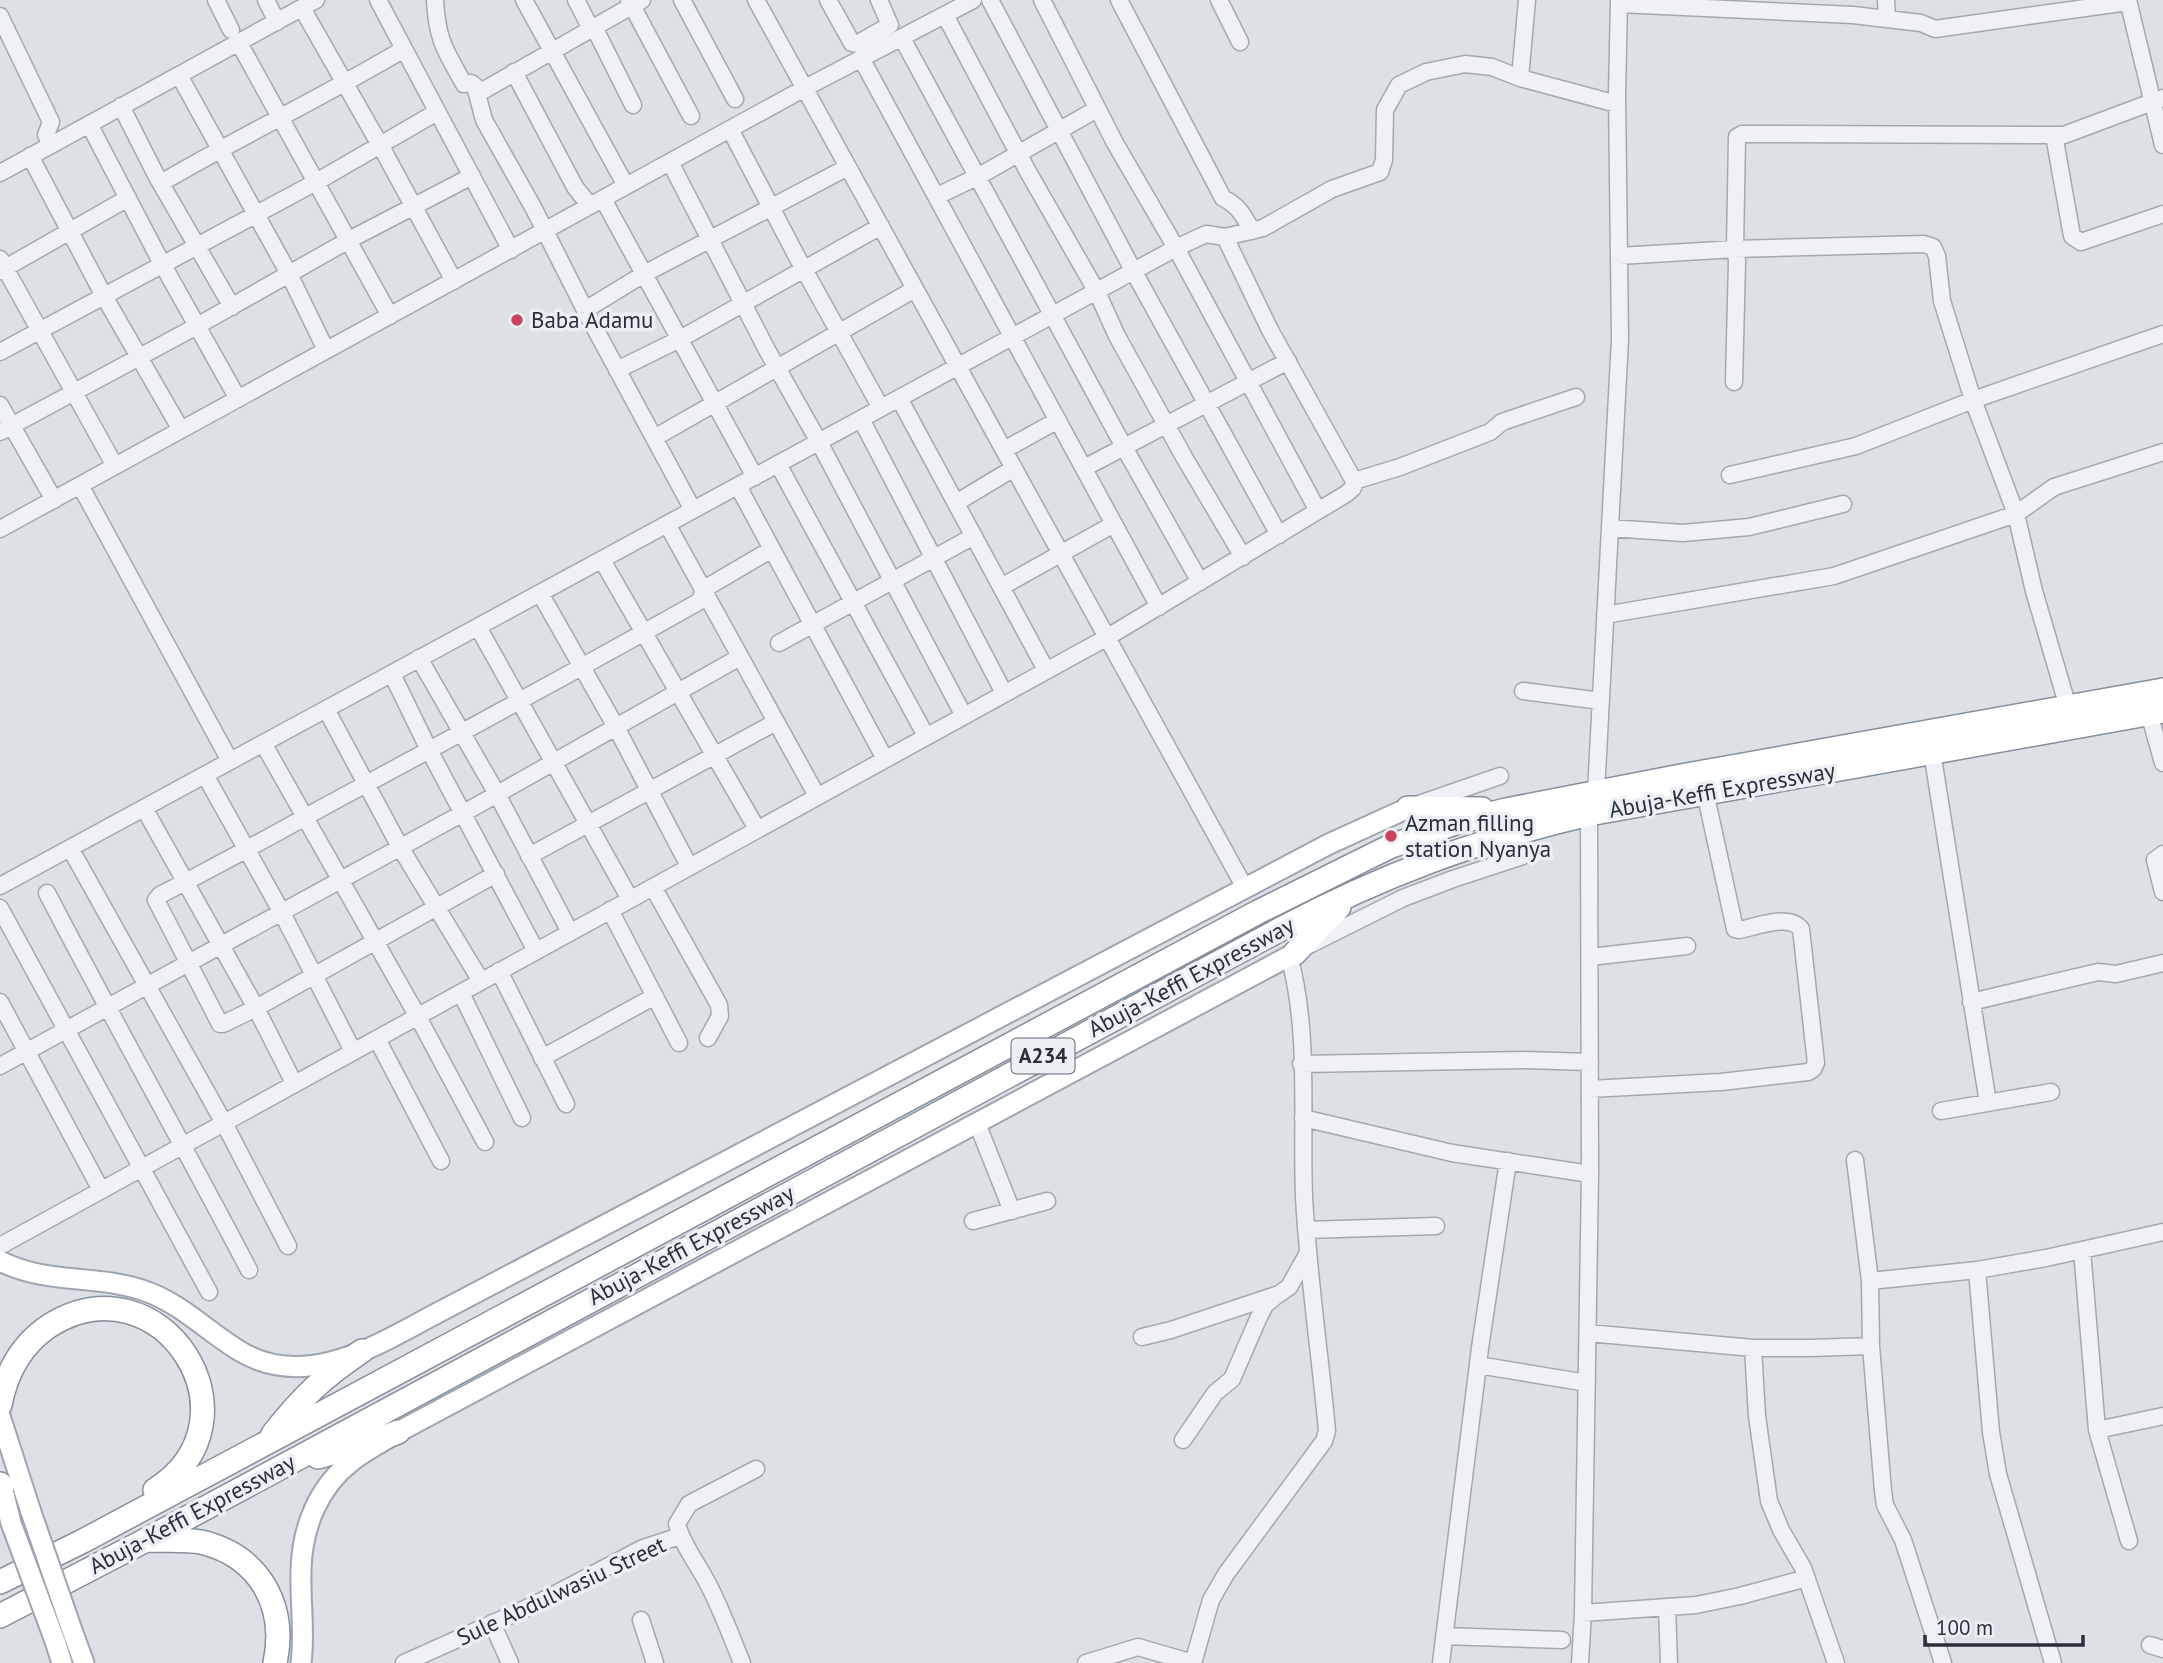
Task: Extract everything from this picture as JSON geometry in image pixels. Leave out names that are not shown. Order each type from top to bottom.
[{"type":"highway","name":"Abuja-Keffi Expressway","points":[[0,1615],[146,1540],[1039,1058],[1362,888],[1461,849],[1592,803],[2163,690]]},
{"type":"highway","name":"Abuja-Keffi Expressway","points":[[0,1582],[83,1541],[1331,875],[1415,837],[1506,810],[1705,792],[2156,712]]},
{"type":"highway","points":[[1408,808],[1506,810]]},
{"type":"highway","points":[[1292,954],[1336,909],[1362,888]]},
{"type":"highway","points":[[0,1405],[9,1372],[36,1335],[62,1318],[80,1311],[96,1308],[116,1309],[150,1320],[166,1330],[188,1357],[198,1379],[203,1401],[200,1430],[192,1452],[177,1473],[164,1484],[114,1516],[83,1541]]},
{"type":"highway","points":[[266,1442],[299,1400],[320,1380],[362,1351]]},
{"type":"highway","points":[[287,1463],[330,1454],[398,1432]]},
{"type":"highway","points":[[146,1540],[202,1543],[234,1555],[250,1566],[265,1588],[277,1614],[280,1632],[275,1663]]},
{"type":"main road","points":[[0,1261],[36,1274],[128,1286],[152,1294],[171,1303],[241,1352],[270,1364],[293,1368],[313,1367],[362,1351],[1329,844],[1408,808]]},
{"type":"main road","name":"Abuja-Keffi Expressway","points":[[301,1663],[303,1544],[319,1500],[334,1478],[354,1460],[398,1432],[1292,954]]},
{"type":"main road","points":[[0,1416],[31,1512],[64,1637],[62,1663]]},
{"type":"main road","points":[[1,1484],[11,1522],[64,1637],[83,1663]]},
{"type":"street","points":[[216,0],[390,316]]},
{"type":"street","points":[[266,0],[277,22]]},
{"type":"street","points":[[378,0],[511,250]]},
{"type":"street","points":[[435,0],[440,42],[464,84],[471,83],[475,86],[484,120],[693,510]]},
{"type":"street","points":[[524,0],[626,186]]},
{"type":"street","points":[[576,0],[591,29],[598,35],[633,105]]},
{"type":"street","points":[[682,0],[735,99]]},
{"type":"street","points":[[757,0],[1245,888]]},
{"type":"street","points":[[828,0],[852,43],[857,44],[890,25],[879,0]]},
{"type":"street","points":[[0,529],[805,88],[902,38],[949,8],[973,0]]},
{"type":"street","points":[[990,0],[1134,272],[1279,535]]},
{"type":"street","points":[[1042,0],[1097,109],[1176,248],[1318,511]]},
{"type":"street","points":[[1119,0],[1223,198],[1234,203],[1252,231]]},
{"type":"street","points":[[1219,0],[1240,42]]},
{"type":"street","points":[[1520,78],[1527,0]]},
{"type":"street","points":[[1886,0],[1887,19]]},
{"type":"street","points":[[1580,1663],[1588,1333],[1592,803],[1601,701],[1620,339],[1617,104],[1619,2],[1762,5],[1921,23],[1935,29],[2128,1],[2158,100],[2163,145]]},
{"type":"street","points":[[477,94],[635,2],[691,116]]},
{"type":"street","points":[[0,173],[179,75],[235,36],[277,22],[309,4],[345,84],[415,206],[454,281]]},
{"type":"street","points":[[949,8],[1018,153],[1097,292],[1117,336],[1167,426],[1243,557]]},
{"type":"street","points":[[0,16],[51,122],[46,135],[51,145]]},
{"type":"street","points":[[902,38],[1200,582]]},
{"type":"street","points":[[161,183],[345,84],[404,49]]},
{"type":"street","points":[[861,58],[1159,607]]},
{"type":"street","points":[[0,886],[1176,248],[1206,234],[1225,237],[1263,228],[1332,189],[1380,172],[1384,160],[1385,110],[1399,85],[1426,72],[1465,64],[1492,67],[1520,78],[1617,104]]},
{"type":"street","points":[[514,72],[575,187],[596,202],[645,274],[755,477]]},
{"type":"street","points":[[179,75],[289,274],[326,350]]},
{"type":"street","points":[[1734,382],[1737,137],[1742,134],[2054,135],[2071,133],[2158,100]]},
{"type":"street","points":[[121,106],[161,183],[232,307]]},
{"type":"street","points":[[937,196],[979,176],[1097,109]]},
{"type":"street","points":[[0,352],[318,181],[437,112]]},
{"type":"street","points":[[89,124],[238,399]]},
{"type":"street","points":[[730,129],[881,408]]},
{"type":"street","points":[[2054,135],[2072,236],[2076,240],[2081,242],[2163,214]]},
{"type":"street","points":[[30,156],[104,296],[181,430]]},
{"type":"street","points":[[670,162],[742,303],[964,716]]},
{"type":"street","points":[[585,310],[645,274],[848,167]]},
{"type":"street","points":[[6,429],[232,307],[349,240],[472,176]]},
{"type":"street","points":[[115,466],[2,266],[128,198]]},
{"type":"street","points":[[617,370],[680,339],[881,226]]},
{"type":"street","points":[[0,1246],[1106,638],[1353,488],[1354,481],[1288,361],[1225,237]]},
{"type":"street","points":[[1619,256],[1735,249],[1924,244],[1933,247],[1937,256],[1942,301],[1973,400],[2016,514],[2034,591],[2068,707]]},
{"type":"street","points":[[654,438],[714,401],[915,289]]},
{"type":"street","points":[[1730,475],[1856,446],[1973,400],[2163,334]]},
{"type":"street","points":[[1084,468],[1288,361]]},
{"type":"street","points":[[1354,481],[1400,467],[1490,432],[1502,422],[1576,397]]},
{"type":"street","points":[[899,398],[1046,670]]},
{"type":"street","points":[[0,405],[6,429],[54,500]]},
{"type":"street","points":[[861,419],[1004,693]]},
{"type":"street","points":[[1004,450],[1058,420]]},
{"type":"street","points":[[1605,615],[1834,576],[2016,514],[2054,487],[2163,452]]},
{"type":"street","points":[[778,464],[926,736]]},
{"type":"street","points":[[956,503],[1014,468]]},
{"type":"street","points":[[80,485],[230,761]]},
{"type":"street","points":[[738,486],[885,759]]},
{"type":"street","points":[[1610,528],[1683,533],[1749,527],[1843,504]]},
{"type":"street","points":[[667,524],[817,796]]},
{"type":"street","points":[[1001,587],[1114,524]]},
{"type":"street","points":[[779,643],[974,536]]},
{"type":"street","points":[[495,874],[227,1024],[220,1024],[156,900],[160,895],[247,851],[700,601],[704,589],[772,549]]},
{"type":"street","points":[[601,560],[757,829]]},
{"type":"street","points":[[540,593],[690,866]]},
{"type":"street","points":[[478,627],[630,899]]},
{"type":"street","points":[[0,1066],[220,943],[463,813],[740,657]]},
{"type":"street","points":[[419,659],[570,932]]},
{"type":"street","points":[[391,674],[536,951]]},
{"type":"street","points":[[1522,691],[1601,701]]},
{"type":"street","points":[[326,709],[400,847],[481,981]]},
{"type":"street","points":[[2156,712],[2163,763]]},
{"type":"street","points":[[529,856],[776,722]]},
{"type":"street","points":[[263,743],[418,1017],[485,1142]]},
{"type":"street","points":[[1932,752],[1988,1102]]},
{"type":"street","points":[[205,775],[281,911],[353,1051]]},
{"type":"street","points":[[1408,808],[1500,776]]},
{"type":"street","points":[[1590,1089],[1721,1082],[1808,1072],[1816,1063],[1801,929],[1796,923],[1788,921],[1735,929],[1705,792]]},
{"type":"street","points":[[144,808],[256,1008],[294,1083]]},
{"type":"street","points":[[70,848],[224,1122],[288,1246]]},
{"type":"street","points":[[2163,855],[2155,860],[2163,892]]},
{"type":"street","points":[[1086,1663],[1138,1647],[1193,1663],[1211,1600],[1226,1574],[1324,1441],[1327,1431],[1306,1230],[1301,1064],[1292,954],[1403,898],[1523,856]]},
{"type":"street","points":[[653,887],[719,1006],[720,1016],[708,1038]]},
{"type":"street","points":[[47,893],[106,1007],[184,1144],[249,1270]]},
{"type":"street","points":[[0,908],[209,1292]]},
{"type":"street","points":[[610,910],[679,1043]]},
{"type":"street","points":[[1590,957],[1687,946]]},
{"type":"street","points":[[1971,1002],[2098,972],[2116,974],[2163,963]]},
{"type":"street","points":[[499,971],[566,1104]]},
{"type":"street","points":[[461,993],[522,1118]]},
{"type":"street","points":[[542,1058],[655,996]]},
{"type":"street","points":[[0,1002],[101,1190]]},
{"type":"street","points":[[377,1039],[441,1161]]},
{"type":"street","points":[[1301,1064],[1511,1060],[1590,1062]]},
{"type":"street","points":[[1941,1111],[2051,1092]]},
{"type":"street","points":[[1303,1118],[1406,1143],[1590,1174]]},
{"type":"street","points":[[977,1123],[1012,1211]]},
{"type":"street","points":[[1855,1160],[1870,1281],[1877,1439],[1885,1505],[1903,1540],[1943,1663]]},
{"type":"street","points":[[1441,1663],[1478,1365],[1508,1161]]},
{"type":"street","points":[[973,1221],[1047,1201]]},
{"type":"street","points":[[1306,1230],[1436,1226]]},
{"type":"street","points":[[1870,1281],[1977,1270],[2163,1232]]},
{"type":"street","points":[[2082,1250],[2097,1430],[2129,1541]]},
{"type":"street","points":[[1183,1440],[1215,1393],[1232,1379],[1265,1305],[1289,1287],[1308,1253]]},
{"type":"street","points":[[1977,1270],[1991,1432],[1998,1474],[2053,1663]]},
{"type":"street","points":[[1142,1337],[1279,1294]]},
{"type":"street","points":[[1588,1333],[1753,1348],[1871,1346]]},
{"type":"street","points":[[1753,1348],[1757,1416],[1769,1501],[1807,1578],[1836,1663]]},
{"type":"street","points":[[1478,1365],[1587,1383]]},
{"type":"street","points":[[2097,1430],[2163,1416]]},
{"type":"street","points":[[742,1663],[711,1590],[680,1536],[677,1524],[689,1504],[756,1469]]},
{"type":"street","name":"Sule Abdulwasiu Street","points":[[404,1663],[538,1602],[643,1548],[680,1536]]},
{"type":"street","points":[[1583,1613],[1667,1607],[1740,1596],[1807,1578]]},
{"type":"street","points":[[1667,1607],[1669,1663]]},
{"type":"street","points":[[641,1620],[654,1663]]},
{"type":"street","points":[[492,1623],[510,1663]]},
{"type":"street","points":[[1444,1636],[1562,1640]]},
{"type":"place","name":"Baba Adamu","points":[[517,320]]},
{"type":"place","name":"Azman filling station Nyanya","points":[[1391,836]]}]
